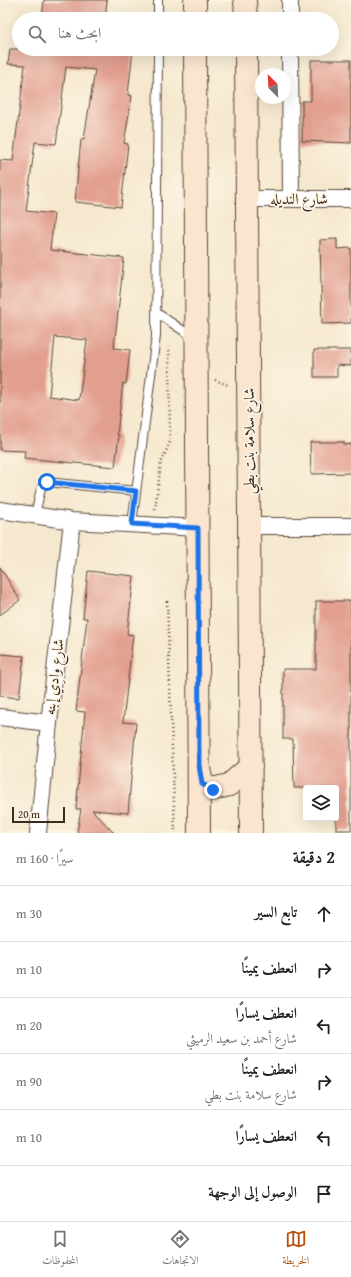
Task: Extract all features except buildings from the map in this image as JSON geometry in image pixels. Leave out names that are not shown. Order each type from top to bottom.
[{"type":"main road","points":[[195,0],[195,12]]},
{"type":"main road","points":[[245,0],[246,12]]},
{"type":"main road","points":[[196,56],[199,833]]},
{"type":"main road","name":"شارع سلامة بنت بطي","points":[[246,56],[251,833]]},
{"type":"main road","points":[[199,765],[202,784],[213,790],[229,785],[251,766]]},
{"type":"street","points":[[290,0],[290,12]]},
{"type":"street","points":[[290,56],[291,199]]},
{"type":"street","name":"شارع النديله","points":[[247,198],[351,199]]},
{"type":"street","points":[[0,510],[72,520],[198,528]]},
{"type":"street","name":"شارع وادِي إبنه","points":[[38,833],[72,520]]},
{"type":"street","points":[[249,526],[351,526]]},
{"type":"street","points":[[0,718],[49,723]]},
{"type":"lane","points":[[158,0],[158,12]]},
{"type":"lane","points":[[132,524],[154,356],[157,313],[158,56]]},
{"type":"lane","points":[[157,313],[197,340]]},
{"type":"lane","points":[[35,515],[41,488],[47,482],[136,491]]},
{"type":"path","points":[[155,509],[161,463],[170,442],[169,342]]},
{"type":"path","points":[[167,601],[175,833]]},
{"type":"route","points":[[47,482],[136,491],[132,524],[198,528],[199,765],[202,784],[213,790]]}]
